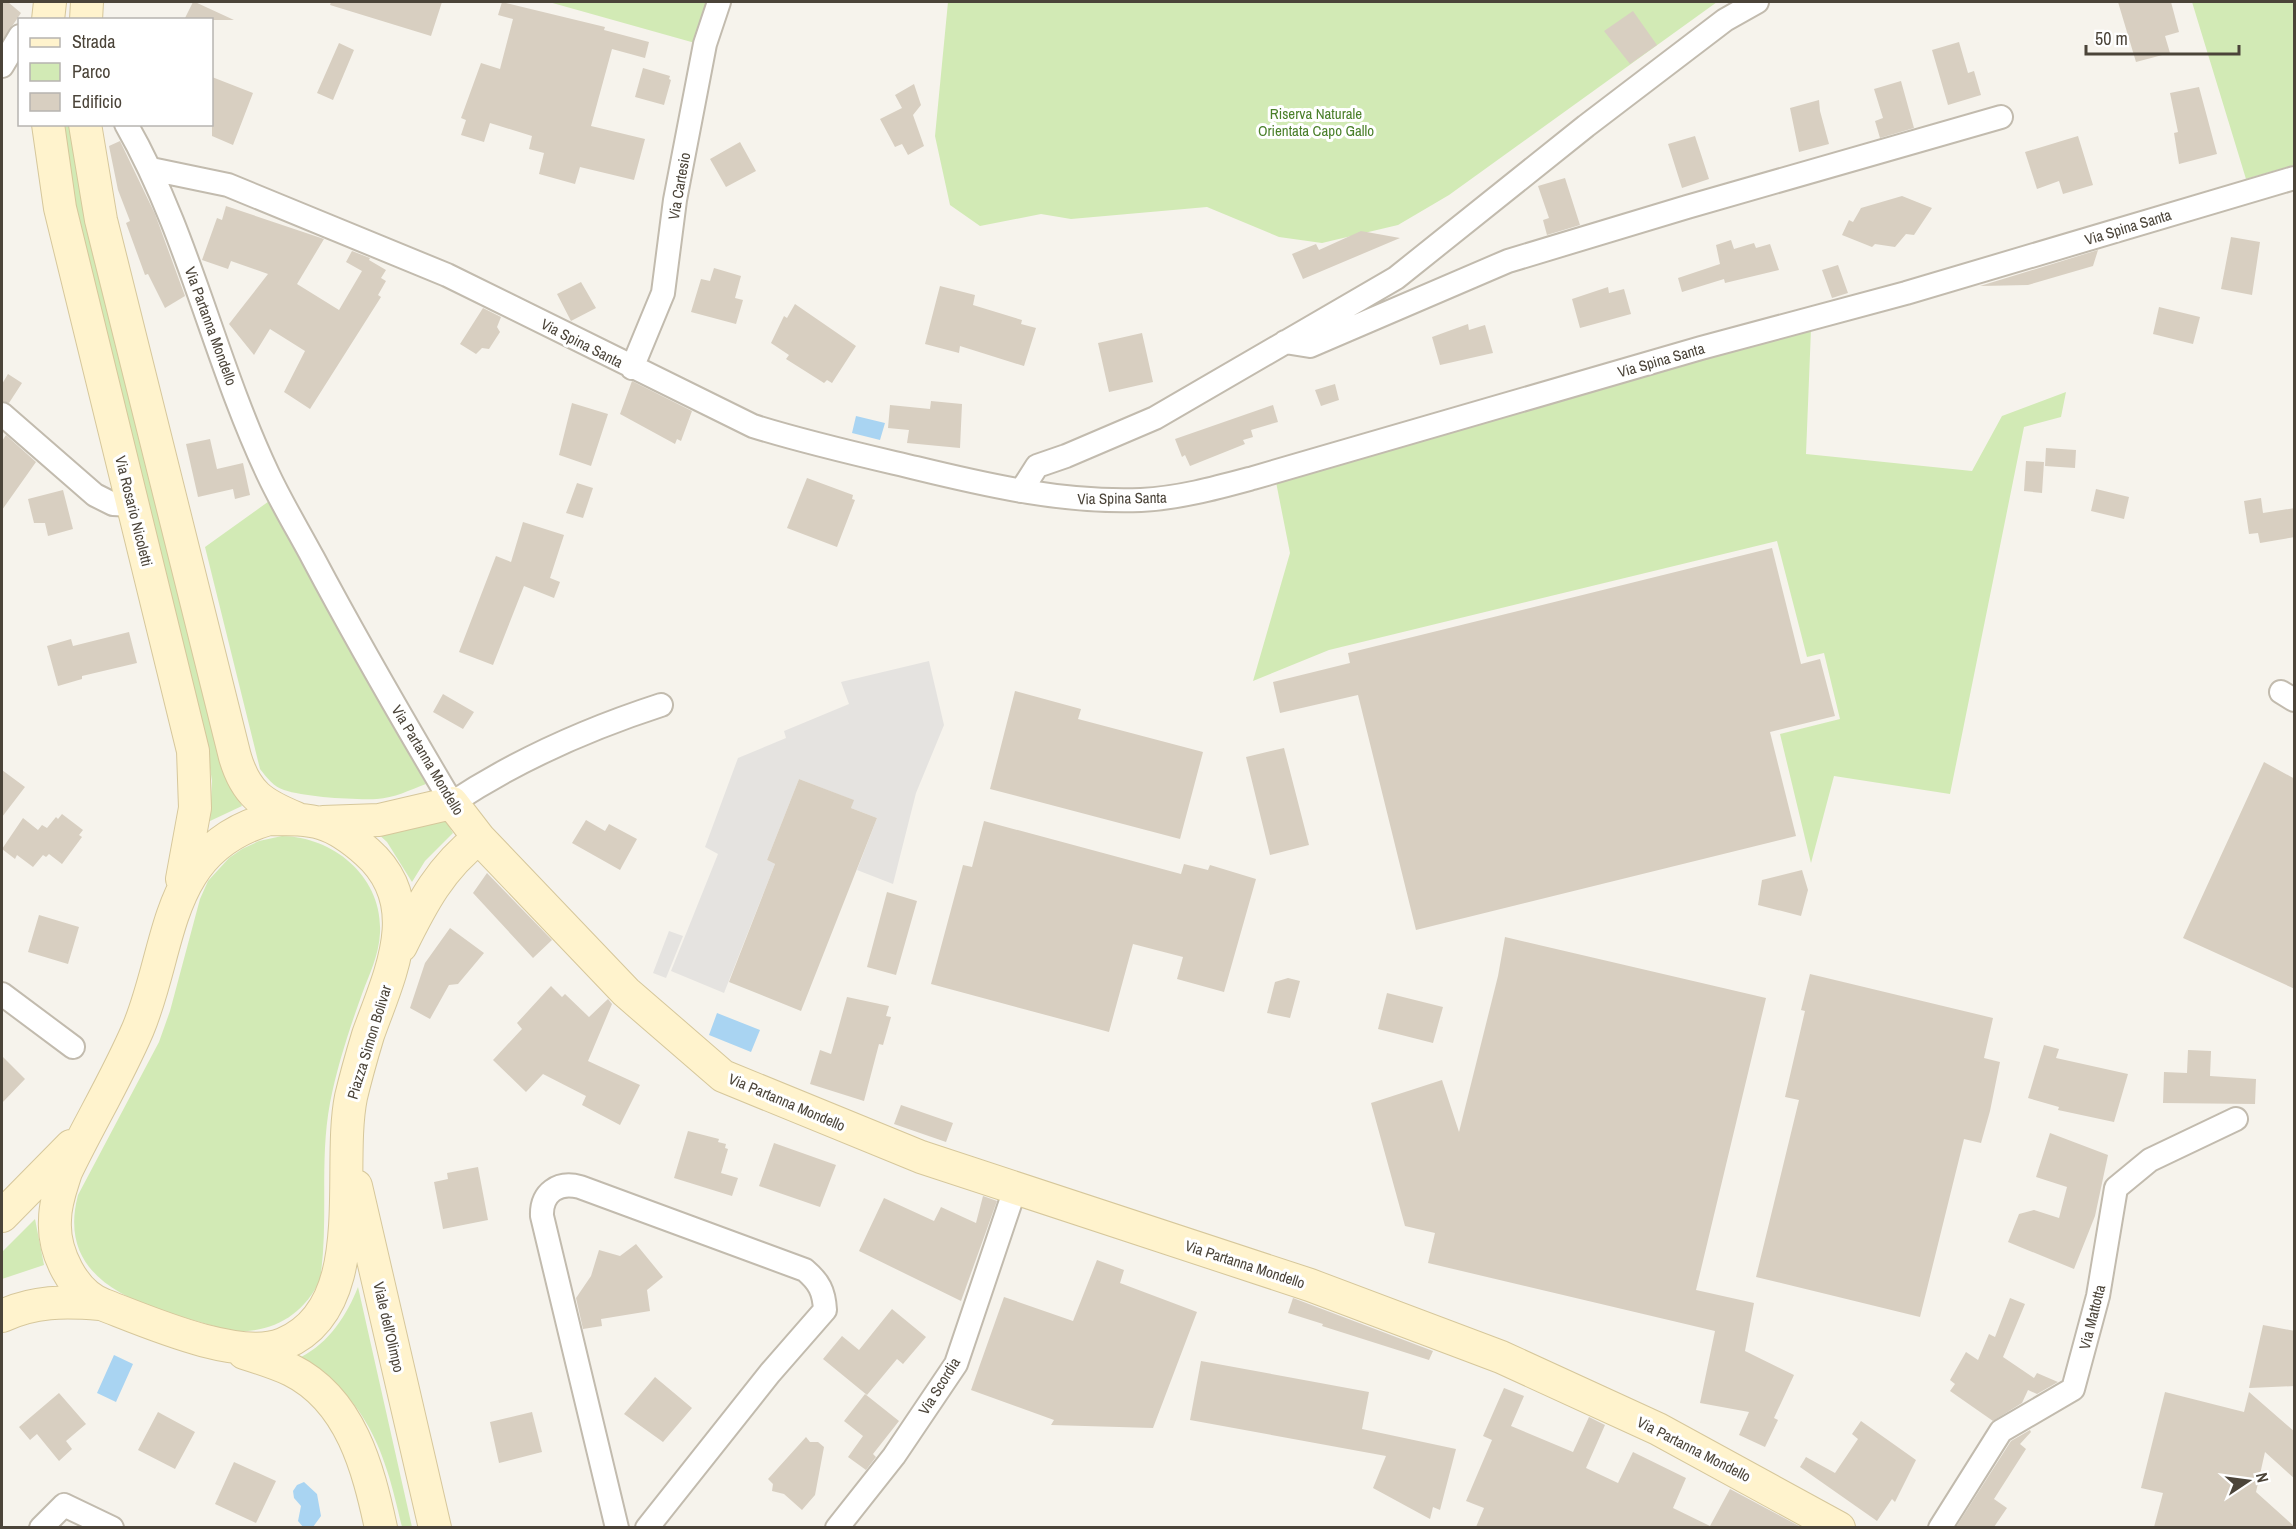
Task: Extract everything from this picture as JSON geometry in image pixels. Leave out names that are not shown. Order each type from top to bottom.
[{"type":"main road","points":[[86,18],[87,2]]},
{"type":"main road","name":"Via Rosario Nicoletti","points":[[48,126],[60,208],[193,751],[195,808],[178,897]]},
{"type":"main road","points":[[85,126],[101,220],[241,775],[263,803],[311,820],[380,820],[452,803]]},
{"type":"main road","name":"Via Partanna Mondello","points":[[452,803],[479,838],[626,993],[723,1076],[921,1157],[1310,1285],[1501,1357],[1658,1429],[1839,1527]]},
{"type":"main road","name":"Piazza Simon Bolivar","points":[[269,819],[311,820],[358,844],[383,871],[398,909],[400,927],[396,955],[356,1078],[346,1125],[343,1248],[340,1270],[329,1302],[313,1322],[284,1344],[260,1350],[226,1346],[100,1304],[83,1291],[70,1275],[57,1239],[54,1221],[63,1180],[87,1127],[138,1028],[178,897],[193,869],[207,854],[235,832],[269,819]]},
{"type":"main road","points":[[396,955],[432,886],[459,854],[479,838]]},
{"type":"main road","name":"Viale dell'Olimpo","points":[[346,1125],[351,1161],[435,1527]]},
{"type":"main road","points":[[2,1216],[87,1127]]},
{"type":"main road","points":[[2,1316],[38,1304],[61,1301],[100,1304]]},
{"type":"main road","points":[[226,1346],[292,1371],[310,1382],[337,1410],[362,1453],[381,1527]]},
{"type":"street","name":"Via Cartesio","points":[[632,368],[663,293],[675,201],[705,44],[719,2]]},
{"type":"street","points":[[1021,491],[1037,466],[1155,418],[1396,278],[1586,126],[1725,20],[1757,2]]},
{"type":"street","points":[[2,66],[18,39]]},
{"type":"street","points":[[1285,342],[1310,346],[1508,261],[2001,117]]},
{"type":"street","name":"Via Partanna Mondello","points":[[127,126],[151,169],[268,473],[356,638],[452,803]]},
{"type":"street","name":"Via Spina Santa","points":[[151,169],[228,185],[447,275],[753,426],[804,442],[1021,491],[1060,498],[1142,500],[1181,497],[1216,488],[1701,348],[1906,293],[2295,178]]},
{"type":"street","points":[[2,414],[95,495],[113,504],[133,505]]},
{"type":"street","points":[[452,803],[481,784],[543,751],[612,721],[661,705]]},
{"type":"street","points":[[2,994],[73,1047]]},
{"type":"street","name":"Via Mattotta","points":[[1940,1527],[2001,1431],[2073,1389],[2098,1296],[2116,1188],[2150,1160],[2236,1119]]},
{"type":"street","points":[[617,1527],[542,1216],[544,1200],[549,1193],[563,1185],[580,1187],[805,1270],[818,1281],[825,1295],[825,1310],[770,1373],[647,1527]]},
{"type":"street","name":"Via Scordia","points":[[837,1527],[894,1456],[956,1364],[1015,1189]]},
{"type":"street","points":[[41,1527],[64,1505],[112,1527]]},
{"type":"green space","points":[[549,2],[709,2],[695,43]]},
{"type":"green space","name":"Riserva Naturale Orientata Capo Gallo","points":[[948,2],[1717,2],[1449,195],[1398,225],[1322,243],[1279,237],[1207,207],[1071,219],[1041,214],[980,226],[950,205],[935,136]]},
{"type":"green space","points":[[2192,2],[2294,2],[2294,165],[2246,179]]},
{"type":"green space","points":[[60,126],[72,126],[228,783],[242,806],[210,821],[212,781],[207,749],[75,214]]},
{"type":"green space","points":[[1811,329],[1806,454],[1972,471],[2002,416],[2066,392],[2061,417],[2024,427],[1950,794],[1834,776],[1811,863],[1780,734],[1840,719],[1824,653],[1807,657],[1777,541],[1329,650],[1253,681],[1290,553],[1276,482],[1658,370]]},
{"type":"green space","points":[[272,499],[426,784],[383,798],[330,798],[280,789],[260,769],[205,547]]},
{"type":"green space","points":[[443,816],[453,833],[425,861],[412,882],[387,842],[376,832]]},
{"type":"green space","points":[[282,836],[301,838],[320,844],[337,852],[352,864],[364,878],[373,894],[379,913],[380,933],[378,949],[344,1048],[330,1103],[325,1147],[324,1236],[320,1280],[305,1304],[284,1320],[259,1329],[231,1331],[146,1305],[120,1292],[97,1276],[82,1255],[74,1228],[78,1195],[159,1042],[170,1011],[200,899],[208,881],[229,858],[242,849],[259,841]]},
{"type":"green space","points":[[35,1219],[44,1265],[2,1279],[2,1252]]},
{"type":"green space","points":[[358,1287],[412,1527],[402,1527],[381,1452],[358,1410],[324,1374],[301,1357],[320,1344],[336,1327]]},
{"type":"shaded area","points":[[929,661],[944,725],[916,793],[893,884],[857,870],[877,818],[851,808],[853,800],[799,779],[767,860],[775,864],[724,993],[671,971],[718,854],[705,847],[738,758],[786,738],[784,731],[849,704],[841,682]]},
{"type":"shaded area","points":[[669,931],[683,936],[666,978],[653,973]]},
{"type":"water","points":[[856,416],[885,423],[880,440],[852,433]]},
{"type":"water","points":[[717,1013],[760,1030],[751,1052],[709,1035]]},
{"type":"water","points":[[114,1355],[133,1364],[116,1402],[97,1393]]},
{"type":"water","points":[[304,1482],[317,1494],[321,1516],[313,1527],[303,1527],[298,1521],[301,1506],[294,1498],[293,1491],[297,1485]]},
{"type":"building","points":[[2,2],[8,2],[21,13],[2,41]]},
{"type":"building","points":[[195,2],[234,20],[213,20],[213,18],[185,18]]},
{"type":"building","points":[[331,2],[442,2],[431,36],[330,5]]},
{"type":"building","points":[[502,2],[605,27],[604,30],[649,42],[645,58],[612,49],[591,126],[645,139],[634,180],[580,167],[575,184],[539,174],[544,153],[529,149],[532,136],[490,123],[484,142],[461,135],[466,120],[461,118],[481,63],[500,69],[513,19],[498,15]]},
{"type":"building","points":[[2118,2],[2171,2],[2179,32],[2165,36],[2170,53],[2136,62]]},
{"type":"building","points":[[1633,11],[1657,45],[1630,64],[1604,31]]},
{"type":"building","points":[[1959,42],[1968,73],[1974,71],[1981,95],[1948,105],[1932,50]]},
{"type":"building","points":[[339,43],[354,50],[333,100],[317,93]]},
{"type":"building","points":[[643,68],[670,76],[664,105],[635,97]]},
{"type":"building","points":[[213,77],[253,93],[233,145],[212,136]]},
{"type":"building","points":[[1901,81],[1914,128],[1880,138],[1875,121],[1883,118],[1874,89]]},
{"type":"building","points":[[914,84],[921,105],[913,115],[924,146],[908,155],[902,144],[895,147],[880,119],[902,108],[895,95]]},
{"type":"building","points":[[2199,87],[2217,154],[2179,164],[2174,133],[2178,132],[2170,93]]},
{"type":"building","points":[[1819,100],[1829,144],[1799,152],[1790,108]]},
{"type":"building","points":[[1695,136],[1709,179],[1682,188],[1668,144]]},
{"type":"building","points":[[2078,136],[2093,185],[2063,194],[2059,181],[2037,189],[2025,152]]},
{"type":"building","points":[[120,141],[155,214],[185,296],[165,308],[148,274],[145,275],[126,223],[130,221],[118,190],[109,146]]},
{"type":"building","points":[[740,142],[756,171],[726,187],[710,159]]},
{"type":"building","points":[[1565,178],[1580,225],[1547,235],[1543,220],[1549,218],[1538,186]]},
{"type":"building","points":[[1902,196],[1932,208],[1914,235],[1906,234],[1895,247],[1875,244],[1872,247],[1842,235],[1849,220],[1853,222],[1861,208]]},
{"type":"building","points":[[226,206],[324,239],[297,284],[339,310],[362,271],[346,262],[352,251],[370,258],[369,260],[386,270],[381,278],[386,281],[378,295],[381,297],[310,409],[284,392],[305,351],[270,329],[254,355],[229,324],[268,274],[231,261],[228,269],[202,260],[217,218],[222,220]]},
{"type":"building","points":[[1361,231],[1400,238],[1303,279],[1292,254],[1316,244],[1319,250]]},
{"type":"building","points":[[2231,237],[2260,242],[2252,295],[2221,289]]},
{"type":"building","points":[[1731,240],[1734,249],[1754,243],[1756,248],[1770,244],[1779,270],[1725,283],[1724,279],[1682,292],[1678,278],[1720,264],[1716,245]]},
{"type":"building","points":[[2098,250],[2093,266],[2028,285],[1980,286]]},
{"type":"building","points":[[1838,265],[1848,293],[1832,298],[1822,270]]},
{"type":"building","points":[[714,268],[741,276],[735,298],[743,300],[736,324],[691,312],[701,279],[710,281]]},
{"type":"building","points":[[581,282],[596,308],[571,321],[557,294]]},
{"type":"building","points":[[940,286],[975,295],[973,305],[1022,320],[1021,324],[1036,328],[1024,366],[960,346],[959,353],[925,344]]},
{"type":"building","points":[[1608,287],[1609,293],[1624,289],[1631,314],[1580,328],[1572,299]]},
{"type":"building","points":[[795,304],[856,346],[832,383],[827,380],[824,383],[786,359],[789,355],[771,343],[784,316],[787,318]]},
{"type":"building","points":[[2159,307],[2200,317],[2193,344],[2153,334]]},
{"type":"building","points":[[483,308],[501,317],[497,327],[500,332],[489,349],[482,348],[476,354],[460,344]]},
{"type":"building","points":[[1468,324],[1469,330],[1485,325],[1493,353],[1440,365],[1432,337]]},
{"type":"building","points":[[1142,333],[1153,382],[1109,392],[1098,343]]},
{"type":"building","points":[[8,374],[22,383],[9,403],[2,401],[2,384]]},
{"type":"building","points":[[632,381],[692,411],[681,441],[677,439],[675,444],[620,414]]},
{"type":"building","points":[[1335,384],[1339,400],[1321,406],[1315,390]]},
{"type":"building","points":[[931,401],[962,404],[960,448],[907,443],[909,430],[888,428],[890,405],[930,409]]},
{"type":"building","points":[[572,403],[608,414],[591,466],[559,455]]},
{"type":"building","points":[[1273,405],[1278,422],[1251,430],[1253,437],[1243,440],[1245,444],[1190,466],[1185,455],[1182,457],[1175,439]]},
{"type":"building","points":[[6,435],[36,462],[2,510],[2,441]]},
{"type":"building","points":[[210,439],[217,469],[243,463],[250,495],[235,499],[233,489],[198,497],[186,444]]},
{"type":"building","points":[[2046,448],[2076,450],[2075,468],[2045,466]]},
{"type":"building","points":[[2026,461],[2044,462],[2042,493],[2024,491]]},
{"type":"building","points":[[807,478],[853,495],[852,499],[855,500],[837,547],[787,528]]},
{"type":"building","points":[[577,483],[593,488],[583,518],[566,513]]},
{"type":"building","points":[[2096,489],[2129,497],[2124,519],[2091,511]]},
{"type":"building","points":[[63,490],[73,529],[48,536],[45,523],[34,523],[28,499]]},
{"type":"building","points":[[2261,498],[2263,513],[2295,508],[2295,537],[2260,543],[2258,533],[2249,534],[2244,501]]},
{"type":"building","points":[[523,522],[564,535],[550,578],[560,582],[554,598],[524,586],[493,665],[459,652],[496,556],[511,562]]},
{"type":"building","points":[[1772,548],[1801,664],[1820,659],[1835,716],[1770,732],[1796,836],[1416,930],[1358,695],[1280,713],[1273,682],[1350,663],[1348,653]]},
{"type":"building","points":[[129,632],[137,663],[82,676],[82,679],[58,686],[47,646],[71,639],[73,646]]},
{"type":"building","points":[[1015,691],[1081,709],[1078,719],[1203,752],[1180,839],[990,789]]},
{"type":"building","points":[[443,694],[474,712],[463,729],[433,712]]},
{"type":"building","points":[[1284,748],[1309,845],[1270,855],[1246,757]]},
{"type":"building","points":[[2264,762],[2295,779],[2295,989],[2183,938]]},
{"type":"building","points":[[2,770],[25,787],[2,817]]},
{"type":"building","points":[[799,779],[854,800],[851,808],[877,818],[801,1011],[729,982],[775,864],[767,860]]},
{"type":"building","points":[[62,814],[83,830],[79,835],[82,837],[62,864],[49,854],[46,857],[43,855],[33,867],[17,855],[15,859],[2,849],[23,818],[38,830],[42,825],[47,828],[56,817],[58,819]]},
{"type":"building","points":[[586,820],[605,831],[609,824],[637,839],[620,870],[572,843]]},
{"type":"building","points":[[984,821],[1181,874],[1184,864],[1208,870],[1210,865],[1256,879],[1224,992],[1177,979],[1183,957],[1133,944],[1109,1032],[931,984],[963,865],[972,867]]},
{"type":"building","points":[[1802,870],[1808,890],[1801,916],[1758,905],[1762,880]]},
{"type":"building","points":[[487,873],[552,940],[533,958],[473,893]]},
{"type":"building","points":[[887,892],[917,901],[896,975],[867,967]]},
{"type":"building","points":[[39,915],[79,927],[68,964],[28,952]]},
{"type":"building","points":[[450,928],[484,953],[458,984],[449,985],[430,1019],[410,1008],[425,963]]},
{"type":"building","points":[[1505,937],[1766,998],[1696,1290],[1754,1303],[1745,1351],[1794,1375],[1774,1418],[1778,1420],[1765,1447],[1739,1435],[1749,1412],[1700,1403],[1715,1331],[1428,1263],[1435,1233],[1405,1226],[1371,1103],[1442,1080],[1459,1132],[1498,976]]},
{"type":"building","points":[[1810,974],[1993,1018],[1984,1058],[2000,1062],[1990,1111],[1981,1143],[1964,1139],[1920,1317],[1756,1277],[1799,1100],[1785,1097],[1805,1011],[1801,1010]]},
{"type":"building","points":[[1288,978],[1300,981],[1290,1018],[1267,1013],[1275,982]]},
{"type":"building","points":[[551,986],[562,997],[565,994],[589,1017],[608,999],[612,1004],[588,1061],[640,1085],[620,1125],[582,1105],[586,1096],[543,1074],[526,1092],[493,1060],[522,1029],[517,1023]]},
{"type":"building","points":[[1387,993],[1443,1007],[1433,1043],[1378,1029]]},
{"type":"building","points":[[847,997],[889,1006],[886,1016],[891,1017],[883,1045],[879,1044],[864,1101],[810,1084],[820,1050],[831,1054]]},
{"type":"building","points":[[2044,1045],[2059,1049],[2056,1058],[2128,1074],[2114,1122],[2058,1110],[2059,1107],[2028,1098]]},
{"type":"building","points":[[2188,1050],[2211,1051],[2210,1076],[2256,1079],[2255,1104],[2163,1103],[2164,1072],[2187,1073]]},
{"type":"building","points":[[2,1056],[25,1079],[2,1103]]},
{"type":"building","points":[[901,1105],[953,1123],[946,1142],[894,1124]]},
{"type":"building","points":[[688,1131],[719,1139],[718,1142],[726,1144],[725,1148],[728,1149],[721,1173],[738,1178],[732,1196],[674,1178]]},
{"type":"building","points":[[2050,1133],[2108,1155],[2095,1216],[2074,1269],[2008,1242],[2019,1214],[2034,1210],[2059,1218],[2067,1187],[2036,1177]]},
{"type":"building","points":[[774,1143],[836,1165],[820,1207],[759,1186]]},
{"type":"building","points":[[478,1167],[488,1220],[443,1229],[434,1182],[448,1179],[447,1173]]},
{"type":"building","points":[[983,1196],[997,1201],[961,1301],[859,1251],[884,1198],[934,1221],[941,1207],[976,1223]]},
{"type":"building","points":[[636,1244],[663,1277],[647,1290],[650,1311],[601,1319],[602,1326],[583,1329],[576,1298],[591,1276],[599,1250],[620,1256]]},
{"type":"building","points":[[1097,1260],[1124,1270],[1120,1283],[1197,1312],[1153,1428],[1051,1425],[1054,1420],[971,1390],[1004,1297],[1073,1321]]},
{"type":"building","points":[[1293,1298],[1433,1351],[1429,1360],[1322,1326],[1323,1324],[1288,1313]]},
{"type":"building","points":[[2010,1298],[2025,1304],[2003,1357],[2034,1378],[2037,1373],[2058,1382],[2037,1394],[2028,1390],[2022,1403],[1993,1421],[1950,1391],[1955,1384],[1950,1380],[1966,1352],[1978,1360],[1989,1334],[1995,1337]]},
{"type":"building","points":[[892,1309],[926,1337],[903,1364],[897,1359],[867,1395],[823,1359],[842,1336],[859,1350]]},
{"type":"building","points":[[2263,1325],[2295,1331],[2295,1386],[2249,1388]]},
{"type":"building","points":[[1201,1361],[1369,1392],[1362,1429],[1456,1449],[1440,1510],[1433,1507],[1430,1519],[1373,1488],[1386,1456],[1190,1420]]},
{"type":"building","points":[[655,1377],[692,1408],[663,1442],[624,1414]]},
{"type":"building","points":[[1504,1388],[1524,1396],[1511,1426],[1573,1452],[1589,1417],[1605,1425],[1586,1468],[1618,1483],[1633,1452],[1686,1478],[1673,1508],[1710,1526],[1730,1489],[1801,1527],[1476,1527],[1484,1508],[1466,1501],[1492,1440],[1483,1436]]},
{"type":"building","points":[[2165,1392],[2244,1412],[2249,1392],[2295,1432],[2295,1479],[2265,1452],[2256,1492],[2295,1527],[2154,1527],[2163,1493],[2141,1488]]},
{"type":"building","points":[[59,1393],[86,1424],[66,1441],[72,1449],[59,1461],[37,1434],[30,1440],[19,1427]]},
{"type":"building","points":[[865,1394],[899,1421],[873,1454],[876,1457],[866,1470],[848,1457],[863,1436],[844,1421]]},
{"type":"building","points":[[158,1412],[195,1432],[175,1469],[138,1450]]},
{"type":"building","points":[[532,1412],[542,1452],[499,1463],[490,1422]]},
{"type":"building","points":[[1861,1421],[1916,1460],[1895,1502],[1892,1499],[1877,1521],[1800,1467],[1806,1457],[1835,1473],[1858,1439],[1852,1434]]},
{"type":"building","points":[[2030,1430],[2031,1432],[2020,1444],[2026,1449],[1994,1499],[2007,1508],[1994,1527],[1956,1527],[2011,1441]]},
{"type":"building","points":[[806,1437],[810,1442],[818,1442],[824,1447],[815,1495],[802,1510],[784,1494],[772,1491],[773,1484],[768,1479]]},
{"type":"building","points":[[234,1462],[276,1481],[256,1523],[215,1504]]}]
